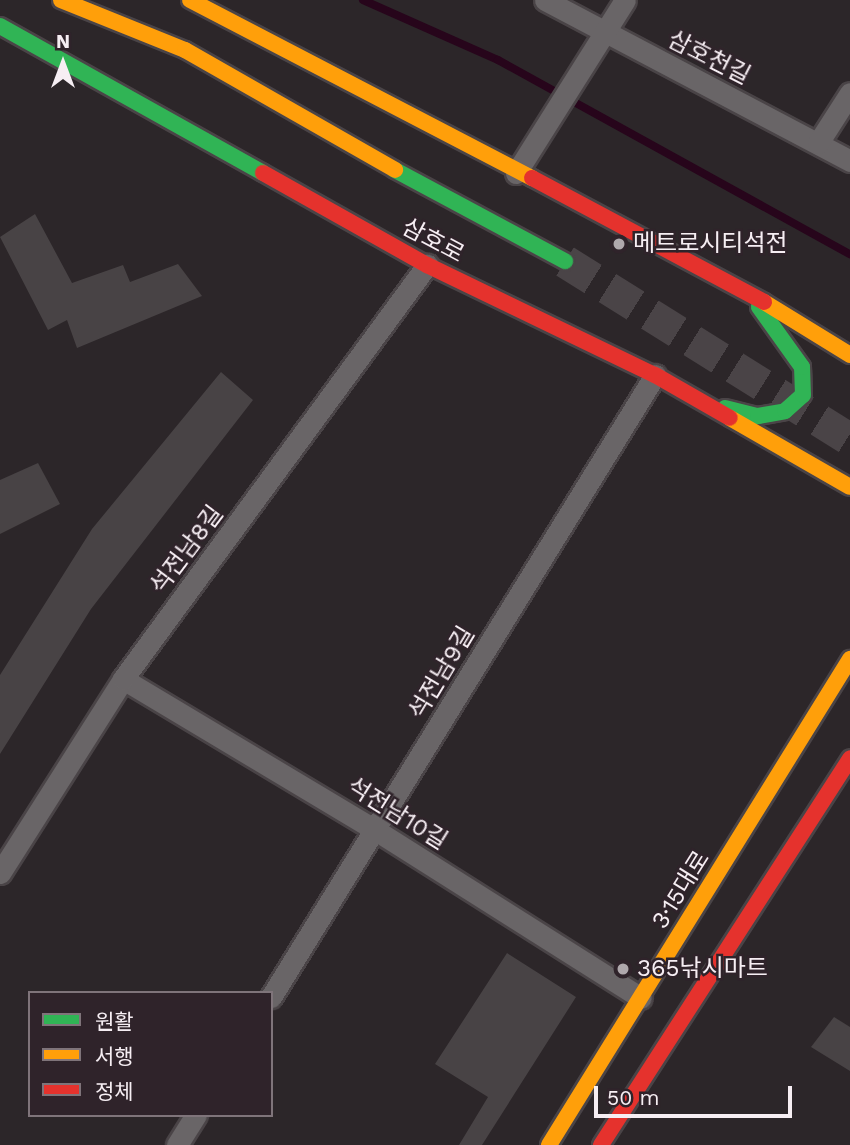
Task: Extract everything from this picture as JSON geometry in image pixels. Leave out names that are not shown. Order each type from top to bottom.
[{"type":"main road","name":"삼호로","points":[[61,0],[185,50],[424,187],[565,261]]},
{"type":"main road","points":[[190,0],[516,173],[742,288],[850,355]]},
{"type":"main road","name":"삼호로","points":[[0,26],[427,265],[655,375],[850,488]]},
{"type":"main road","points":[[702,403],[758,416],[785,411],[803,396],[802,367],[779,331],[742,288]]},
{"type":"main road","name":"3·15대로","points":[[549,1145],[850,659]]},
{"type":"main road","points":[[601,1145],[850,758]]},
{"type":"street","name":"삼호천길","points":[[545,0],[599,41],[850,160]]},
{"type":"street","points":[[516,173],[625,0]]},
{"type":"street","points":[[818,143],[850,93]]},
{"type":"street","name":"석전남8길","points":[[0,873],[122,679],[427,265]]},
{"type":"street","name":"석전남9길","points":[[273,994],[377,831],[655,375]]},
{"type":"street","name":"석전남10길","points":[[122,679],[377,831],[641,998]]},
{"type":"street","points":[[177,1145],[195,1117]]},
{"type":"building","points":[[35,214],[72,283],[123,265],[130,282],[178,264],[202,296],[77,348],[67,320],[48,330],[0,237]]},
{"type":"building","points":[[221,372],[253,400],[91,609],[0,754],[0,675],[92,529]]},
{"type":"building","points":[[38,463],[60,504],[0,534],[0,480]]},
{"type":"building","points":[[507,953],[576,997],[482,1145],[459,1145],[488,1097],[435,1064]]},
{"type":"building","points":[[834,1017],[850,1027],[850,1071],[811,1047]]},
{"type":"waterway","points":[[363,0],[498,60],[850,254]]},
{"type":"tunnel","points":[[565,261],[850,439]]},
{"type":"traffic: fast","points":[[0,26],[263,173]]},
{"type":"traffic: fast","points":[[395,170],[565,261]]},
{"type":"traffic: fast","points":[[725,408],[758,416],[785,411],[803,395],[802,367],[759,307]]},
{"type":"traffic: slow","points":[[61,0],[185,50],[395,170]]},
{"type":"traffic: slow","points":[[190,0],[532,178]]},
{"type":"traffic: slow","points":[[764,302],[850,355]]},
{"type":"traffic: slow","points":[[730,418],[850,487]]},
{"type":"traffic: slow","points":[[549,1145],[850,659]]},
{"type":"traffic: jam","points":[[263,173],[427,265],[655,375],[730,418]]},
{"type":"traffic: jam","points":[[532,178],[764,302]]},
{"type":"traffic: jam","points":[[601,1145],[850,758]]},
{"type":"place","name":"메트로시티석전","points":[[619,244]]},
{"type":"place","name":"365낚시마트","points":[[623,969]]}]
